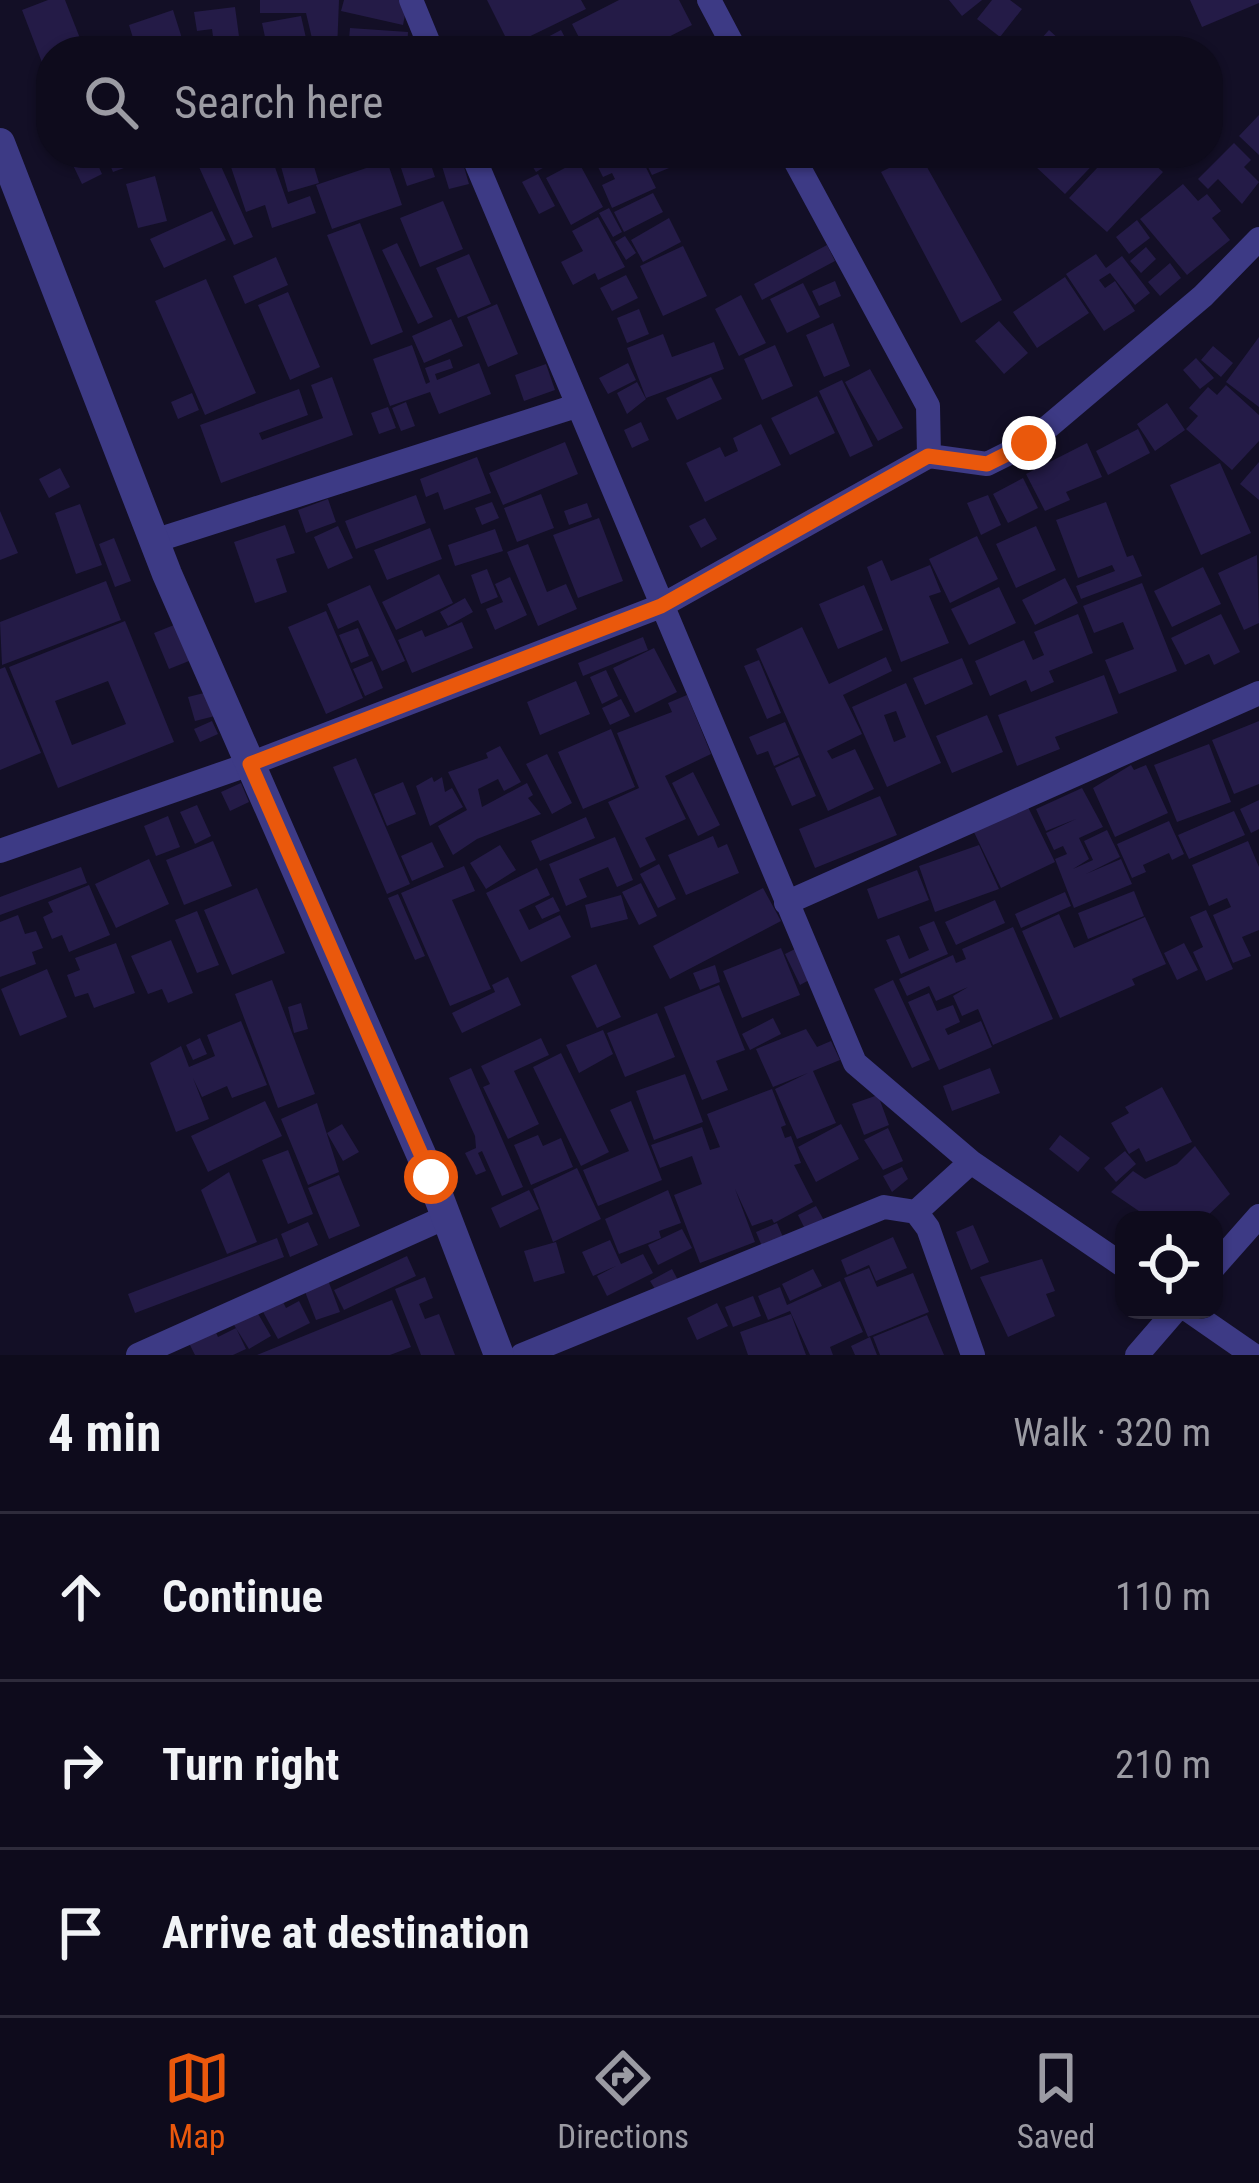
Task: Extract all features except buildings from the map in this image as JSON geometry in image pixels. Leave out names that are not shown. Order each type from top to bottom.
[{"type":"street","points":[[412,0],[426,36]]},
{"type":"street","points":[[709,0],[728,36]]},
{"type":"street","points":[[0,143],[154,541],[446,1217],[499,1355]]},
{"type":"street","points":[[478,168],[855,1064],[971,1162],[1115,1260]]},
{"type":"street","points":[[799,168],[928,406],[928,456]]},
{"type":"street","points":[[0,851],[250,764],[661,606],[928,456],[987,464],[1029,443],[1203,296],[1259,239]]},
{"type":"street","points":[[154,541],[576,406]]},
{"type":"street","points":[[786,903],[1259,693]]},
{"type":"street","points":[[916,1212],[971,1162]]},
{"type":"street","points":[[522,1355],[884,1207],[916,1212],[928,1228],[973,1355]]},
{"type":"street","points":[[1223,1257],[1259,1216]]},
{"type":"street","points":[[138,1355],[446,1217]]},
{"type":"street","points":[[1137,1355],[1168,1319]]},
{"type":"street","points":[[1200,1319],[1253,1355]]},
{"type":"route","points":[[431,1177],[250,764],[661,606],[928,456],[957,464],[987,464],[1029,443]]}]
